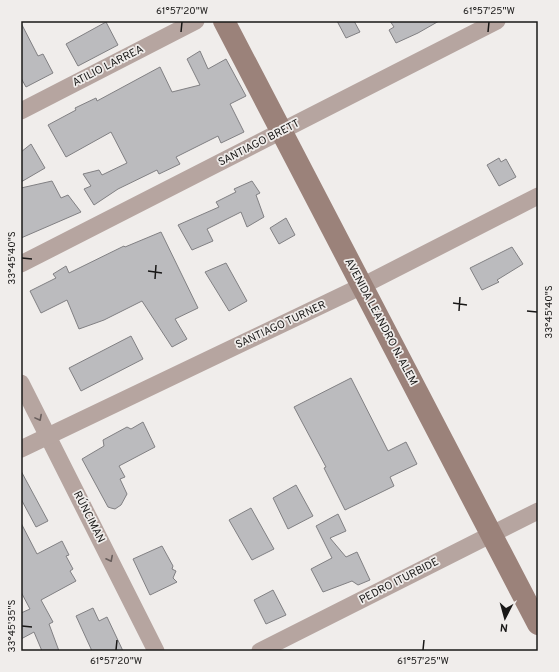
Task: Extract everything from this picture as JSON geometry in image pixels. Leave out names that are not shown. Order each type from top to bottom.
[{"type":"main road","name":"AVENIDA LEANDRO N. ALEM","points":[[224,21],[538,624]]},
{"type":"street","name":"ATILIO LARREA","points":[[21,111],[196,21]]},
{"type":"street","name":"SANTIAGO BRETT","points":[[21,264],[497,21]]},
{"type":"street","name":"SANTIAGO TURNER","points":[[21,449],[362,286],[538,196]]},
{"type":"street","name":"RÚNCIMAN","points":[[21,383],[156,651]]},
{"type":"street","name":"PEDRO ITURBIDE","points":[[260,651],[538,511]]},
{"type":"building","points":[[337,21],[354,21],[360,32],[346,38]]},
{"type":"building","points":[[390,21],[439,21],[396,43],[389,30],[394,27]]},
{"type":"building","points":[[106,22],[118,45],[78,66],[66,44]]},
{"type":"building","points":[[21,23],[38,56],[43,54],[53,73],[26,87],[21,78]]},
{"type":"building","points":[[200,51],[208,69],[226,59],[246,96],[230,104],[244,132],[221,143],[218,136],[176,157],[180,164],[159,174],[157,170],[118,189],[94,205],[84,189],[91,186],[83,174],[99,170],[102,175],[127,163],[111,132],[66,157],[48,125],[76,110],[75,108],[96,98],[97,101],[160,67],[172,92],[200,85],[187,59]]},
{"type":"building","points":[[31,144],[45,168],[21,182],[21,152]]},
{"type":"building","points":[[499,158],[501,162],[506,159],[516,177],[499,186],[487,165]]},
{"type":"building","points":[[52,181],[61,198],[68,195],[81,212],[21,238],[21,188]]},
{"type":"building","points":[[252,181],[260,193],[256,195],[264,217],[247,227],[241,212],[207,229],[213,241],[192,250],[178,225],[219,207],[216,202],[236,192],[234,189]]},
{"type":"building","points":[[286,218],[295,235],[279,244],[270,228]]},
{"type":"building","points":[[161,232],[198,308],[175,319],[187,339],[172,347],[142,301],[104,320],[79,329],[67,300],[41,313],[30,291],[56,278],[53,274],[66,266],[69,273],[124,246],[125,247]]},
{"type":"building","points":[[512,247],[523,264],[497,280],[499,282],[482,290],[470,268]]},
{"type":"building","points":[[226,263],[247,301],[229,311],[205,272]]},
{"type":"building","points":[[131,336],[143,359],[81,391],[69,368]]},
{"type":"building","points":[[351,378],[388,451],[406,442],[417,464],[390,477],[394,486],[345,510],[324,468],[326,467],[294,407]]},
{"type":"building","points":[[143,422],[155,447],[119,466],[125,477],[120,479],[127,494],[121,505],[115,509],[108,507],[82,459],[104,446],[103,440],[127,427],[131,429]]},
{"type":"building","points":[[21,471],[48,521],[36,527],[21,499]]},
{"type":"building","points":[[296,485],[313,516],[288,529],[273,498]]},
{"type":"building","points":[[251,508],[274,549],[252,560],[229,520]]},
{"type":"building","points":[[338,514],[346,531],[330,538],[346,557],[357,552],[370,580],[358,585],[352,581],[323,592],[311,569],[332,558],[316,526]]},
{"type":"building","points":[[21,523],[37,554],[62,541],[69,555],[66,556],[73,569],[70,571],[76,581],[41,600],[53,622],[49,624],[59,651],[42,651],[34,632],[21,639],[21,613],[30,609],[21,592]]},
{"type":"building","points":[[162,546],[173,566],[172,569],[176,571],[173,578],[177,582],[150,595],[133,559]]},
{"type":"building","points":[[273,590],[286,615],[266,624],[254,600]]},
{"type":"building","points":[[93,608],[99,621],[107,617],[123,651],[92,651],[76,616]]}]
